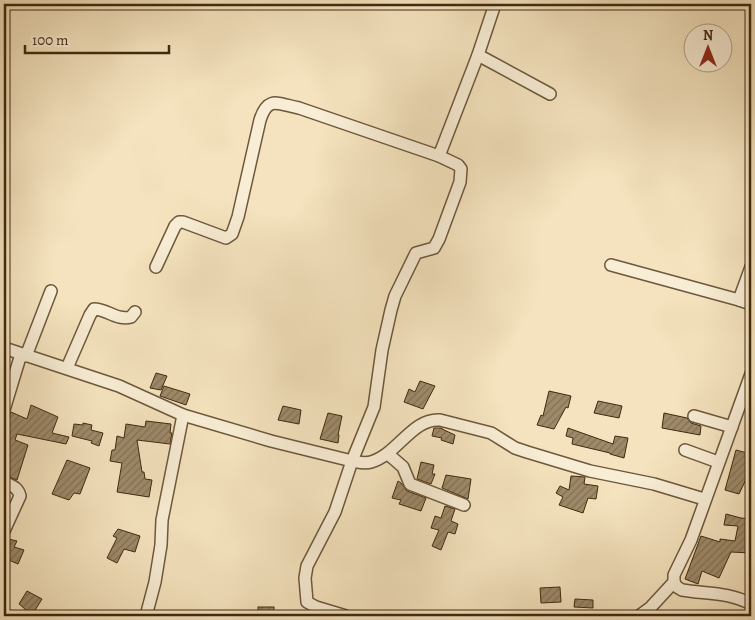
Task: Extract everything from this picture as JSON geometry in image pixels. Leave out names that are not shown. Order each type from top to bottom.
[{"type":"street","points":[[439,156],[478,55],[495,4]]},
{"type":"street","points":[[478,55],[550,94]]},
{"type":"street","points":[[156,267],[175,226],[180,222],[226,238],[232,234],[238,217],[260,120],[264,109],[269,104],[277,103],[299,108],[439,156],[458,165],[461,169],[460,182],[439,239],[434,248],[416,253],[395,296],[382,350],[374,407],[352,461],[335,512],[307,566],[305,578],[307,616]]},
{"type":"street","points":[[611,265],[751,304]]},
{"type":"street","points":[[739,300],[751,267]]},
{"type":"street","points":[[4,410],[24,355],[51,292]]},
{"type":"street","points":[[67,368],[94,309],[120,318],[131,317],[135,312]]},
{"type":"street","points":[[4,348],[119,386],[183,415],[271,441],[352,461],[372,462],[388,454],[423,423],[440,420],[491,433],[515,448],[590,471],[654,484],[704,499]]},
{"type":"street","points":[[751,374],[704,499],[691,540],[674,575],[674,582],[682,590],[736,597],[751,604]]},
{"type":"street","points":[[146,616],[155,582],[161,545],[162,520],[183,415]]},
{"type":"street","points":[[694,416],[732,427]]},
{"type":"street","points":[[685,450],[718,462]]},
{"type":"street","points":[[388,454],[403,467],[410,484],[464,505]]},
{"type":"street","points":[[4,482],[16,487],[19,490],[20,496],[4,531]]},
{"type":"street","points":[[639,616],[650,608],[674,582]]},
{"type":"street","points":[[307,602],[321,610],[346,616]]},
{"type":"building","points":[[156,373],[167,376],[161,390],[150,388]]},
{"type":"building","points":[[420,381],[435,386],[423,409],[404,402],[409,389],[415,392]]},
{"type":"building","points":[[164,386],[190,394],[186,405],[160,396]]},
{"type":"building","points":[[549,391],[571,396],[568,408],[566,407],[554,429],[537,425],[541,415],[543,416]]},
{"type":"building","points":[[598,401],[622,406],[619,418],[594,413]]},
{"type":"building","points":[[31,405],[58,417],[52,433],[69,437],[66,444],[17,434],[15,440],[28,445],[17,480],[4,475],[4,417],[9,416],[11,412],[27,419]]},
{"type":"building","points":[[283,406],[301,410],[299,424],[278,420]]},
{"type":"building","points":[[328,413],[342,416],[338,443],[320,439]]},
{"type":"building","points":[[664,413],[687,418],[691,423],[701,426],[700,435],[662,428]]},
{"type":"building","points":[[146,421],[171,424],[170,433],[172,433],[170,444],[137,440],[142,472],[144,472],[145,479],[152,480],[149,497],[117,492],[122,463],[110,461],[112,450],[115,450],[117,436],[124,438],[126,424],[145,427]]},
{"type":"building","points":[[83,423],[92,425],[91,430],[103,433],[99,446],[91,443],[92,441],[72,436],[74,424],[83,425]]},
{"type":"building","points":[[434,428],[442,428],[455,435],[453,444],[441,440],[442,438],[432,436]]},
{"type":"building","points":[[568,428],[613,444],[615,436],[628,438],[624,458],[572,444],[573,438],[566,436]]},
{"type":"building","points":[[736,450],[751,454],[751,476],[748,475],[739,494],[725,490]]},
{"type":"building","points":[[67,460],[90,468],[80,494],[74,493],[69,500],[52,494]]},
{"type":"building","points":[[421,462],[434,465],[432,474],[435,474],[431,484],[417,479]]},
{"type":"building","points":[[446,475],[471,479],[468,499],[442,488]]},
{"type":"building","points":[[571,476],[585,477],[584,484],[598,486],[596,499],[588,498],[583,513],[559,505],[563,497],[556,493],[560,486],[569,490]]},
{"type":"building","points":[[398,481],[407,491],[426,498],[421,511],[399,504],[401,500],[392,498]]},
{"type":"building","points":[[445,506],[455,509],[451,521],[458,524],[455,534],[448,532],[441,550],[432,546],[439,530],[431,528],[435,516],[441,518]]},
{"type":"building","points":[[726,514],[751,519],[751,553],[731,552],[719,578],[702,571],[698,584],[685,579],[701,536],[720,542],[720,539],[735,541],[738,526],[724,525]]},
{"type":"building","points":[[118,529],[140,536],[135,552],[124,549],[117,563],[107,558],[117,538],[113,536]]},
{"type":"building","points":[[4,538],[17,541],[14,547],[24,550],[18,564],[4,558]]},
{"type":"building","points":[[560,587],[561,602],[541,603],[540,588]]},
{"type":"building","points":[[27,591],[42,599],[32,615],[19,604]]},
{"type":"building","points":[[575,599],[593,600],[593,608],[574,607]]},
{"type":"building","points":[[258,607],[274,607],[274,616],[258,616]]}]
